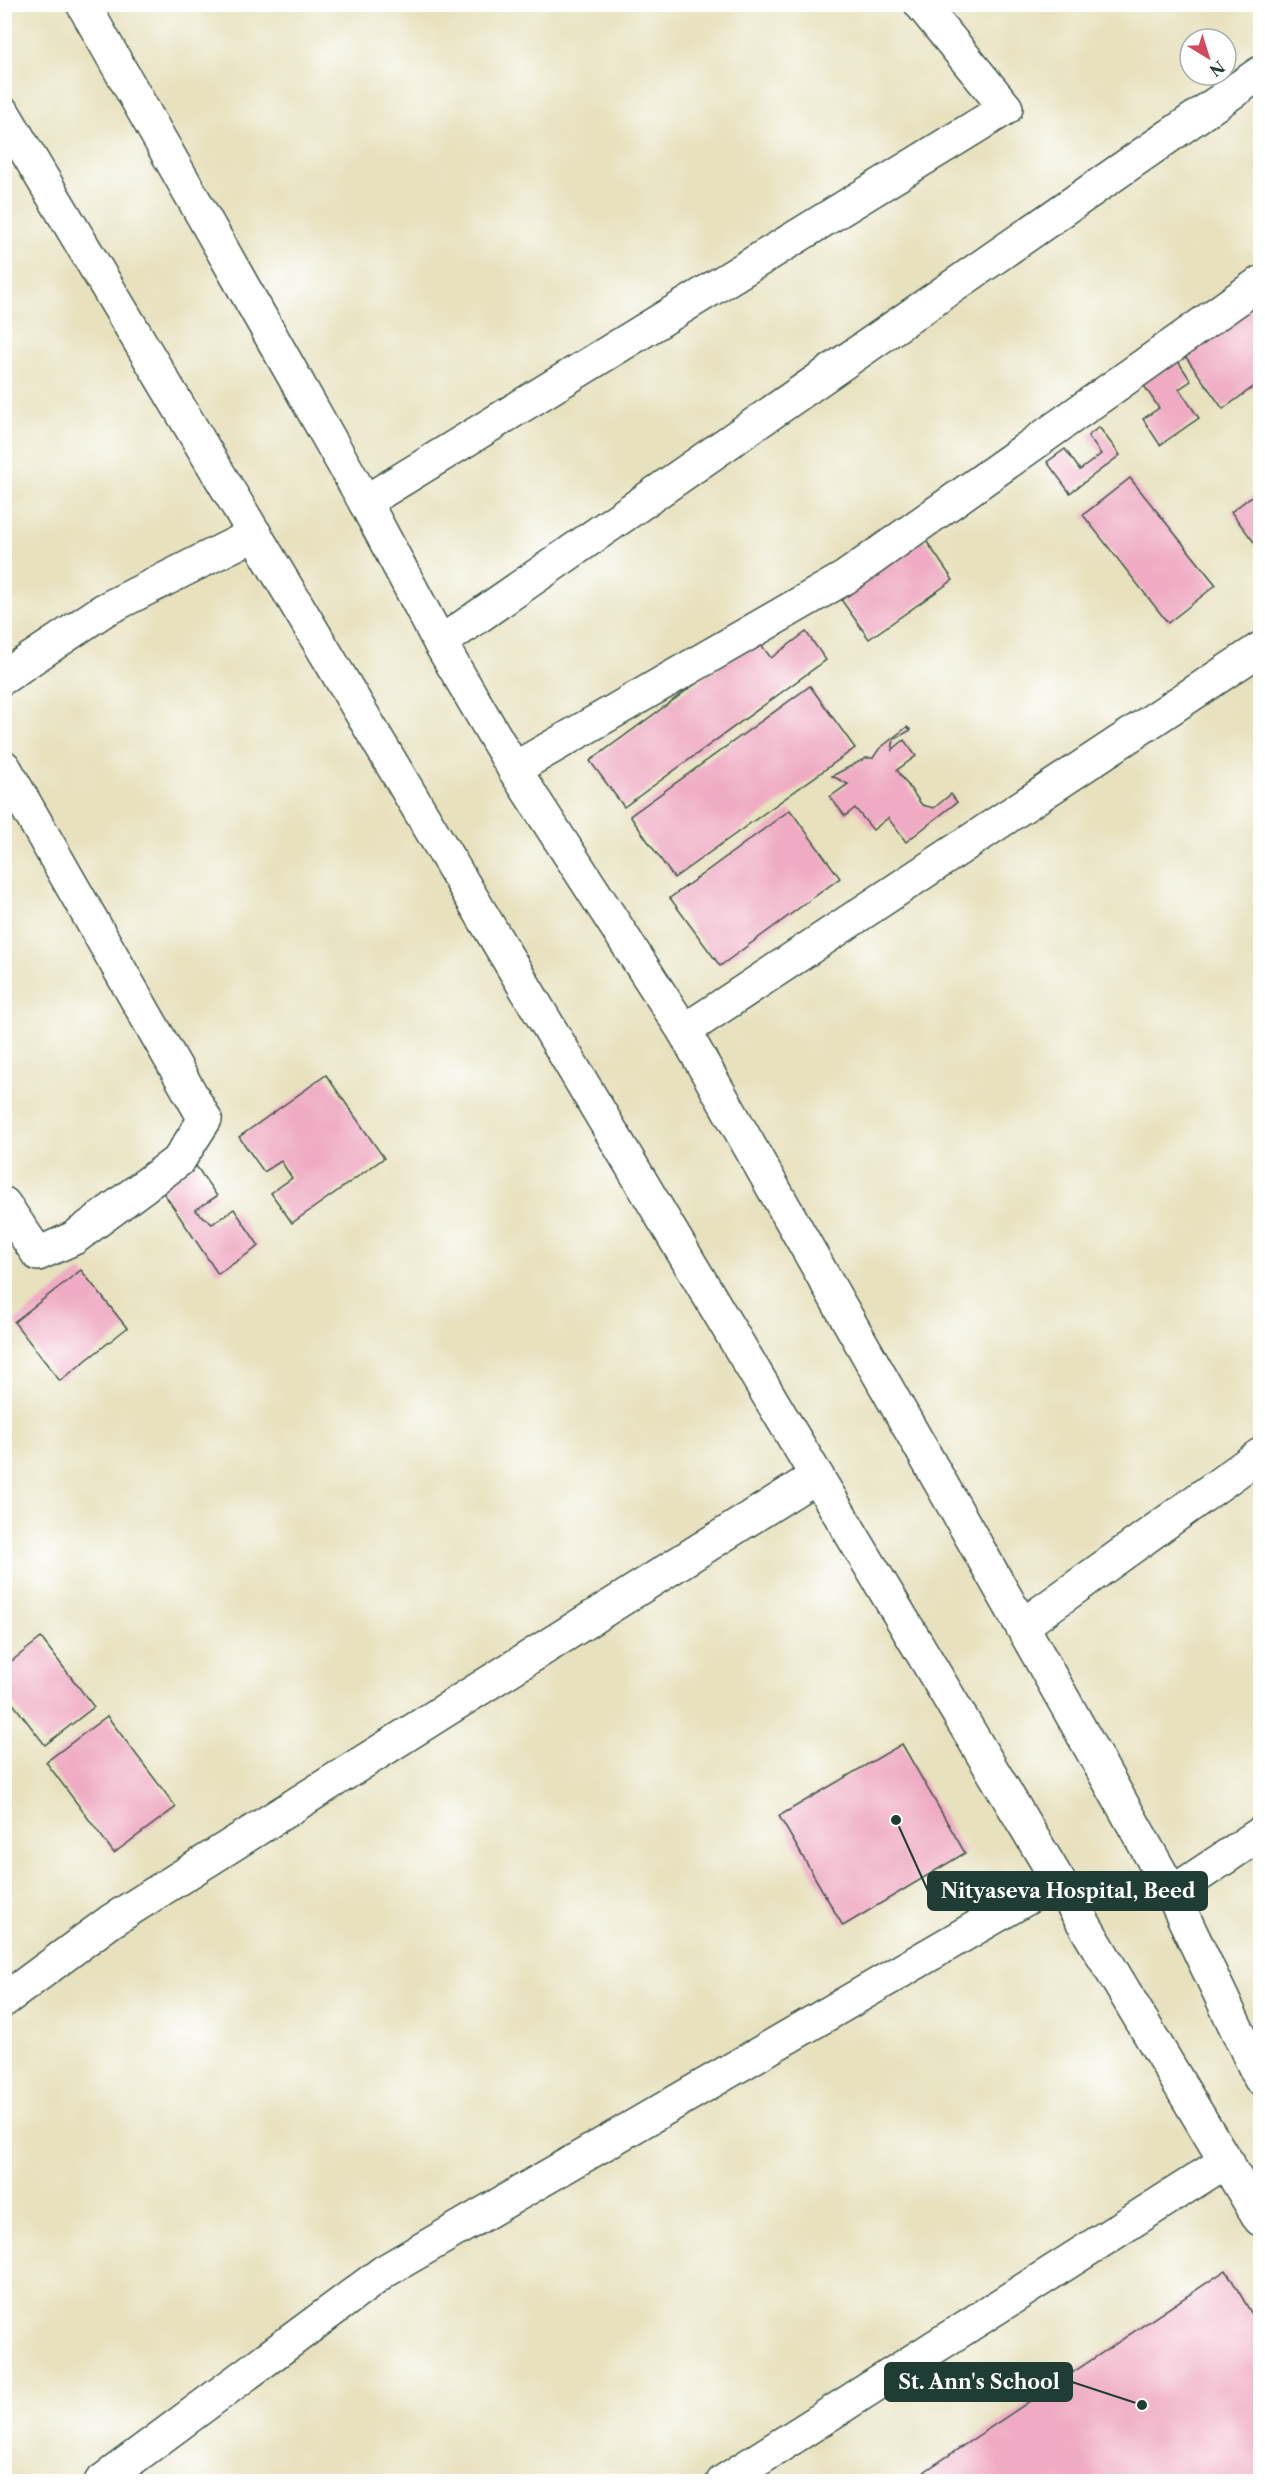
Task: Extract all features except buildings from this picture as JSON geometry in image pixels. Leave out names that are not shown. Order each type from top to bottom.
[{"type":"street","points":[[83,4],[365,502],[440,644],[514,769],[684,1031],[1022,1626],[1172,1893],[1260,2078]]},
{"type":"street","points":[[365,502],[1006,108],[921,4]]},
{"type":"street","points":[[440,644],[1260,73]]},
{"type":"street","points":[[4,114],[1260,2219]]},
{"type":"street","points":[[514,769],[846,577],[1260,283]]},
{"type":"street","points":[[4,677],[104,610],[255,534]]},
{"type":"street","points":[[684,1031],[1260,649]]},
{"type":"street","points":[[4,767],[205,1119],[179,1160],[74,1238],[38,1254],[4,1204]]},
{"type":"street","points":[[1022,1626],[1260,1455]]},
{"type":"street","points":[[4,2000],[111,1921],[817,1476]]},
{"type":"street","points":[[1172,1893],[1260,1834]]},
{"type":"street","points":[[101,2481],[385,2271],[1058,1880]]},
{"type":"street","points":[[723,2481],[1218,2167],[1228,2163]]},
{"type":"place","name":"Nityaseva Hospital, Beed","points":[[896,1820]]},
{"type":"place","name":"St. Ann's School","points":[[1142,2405]]}]
